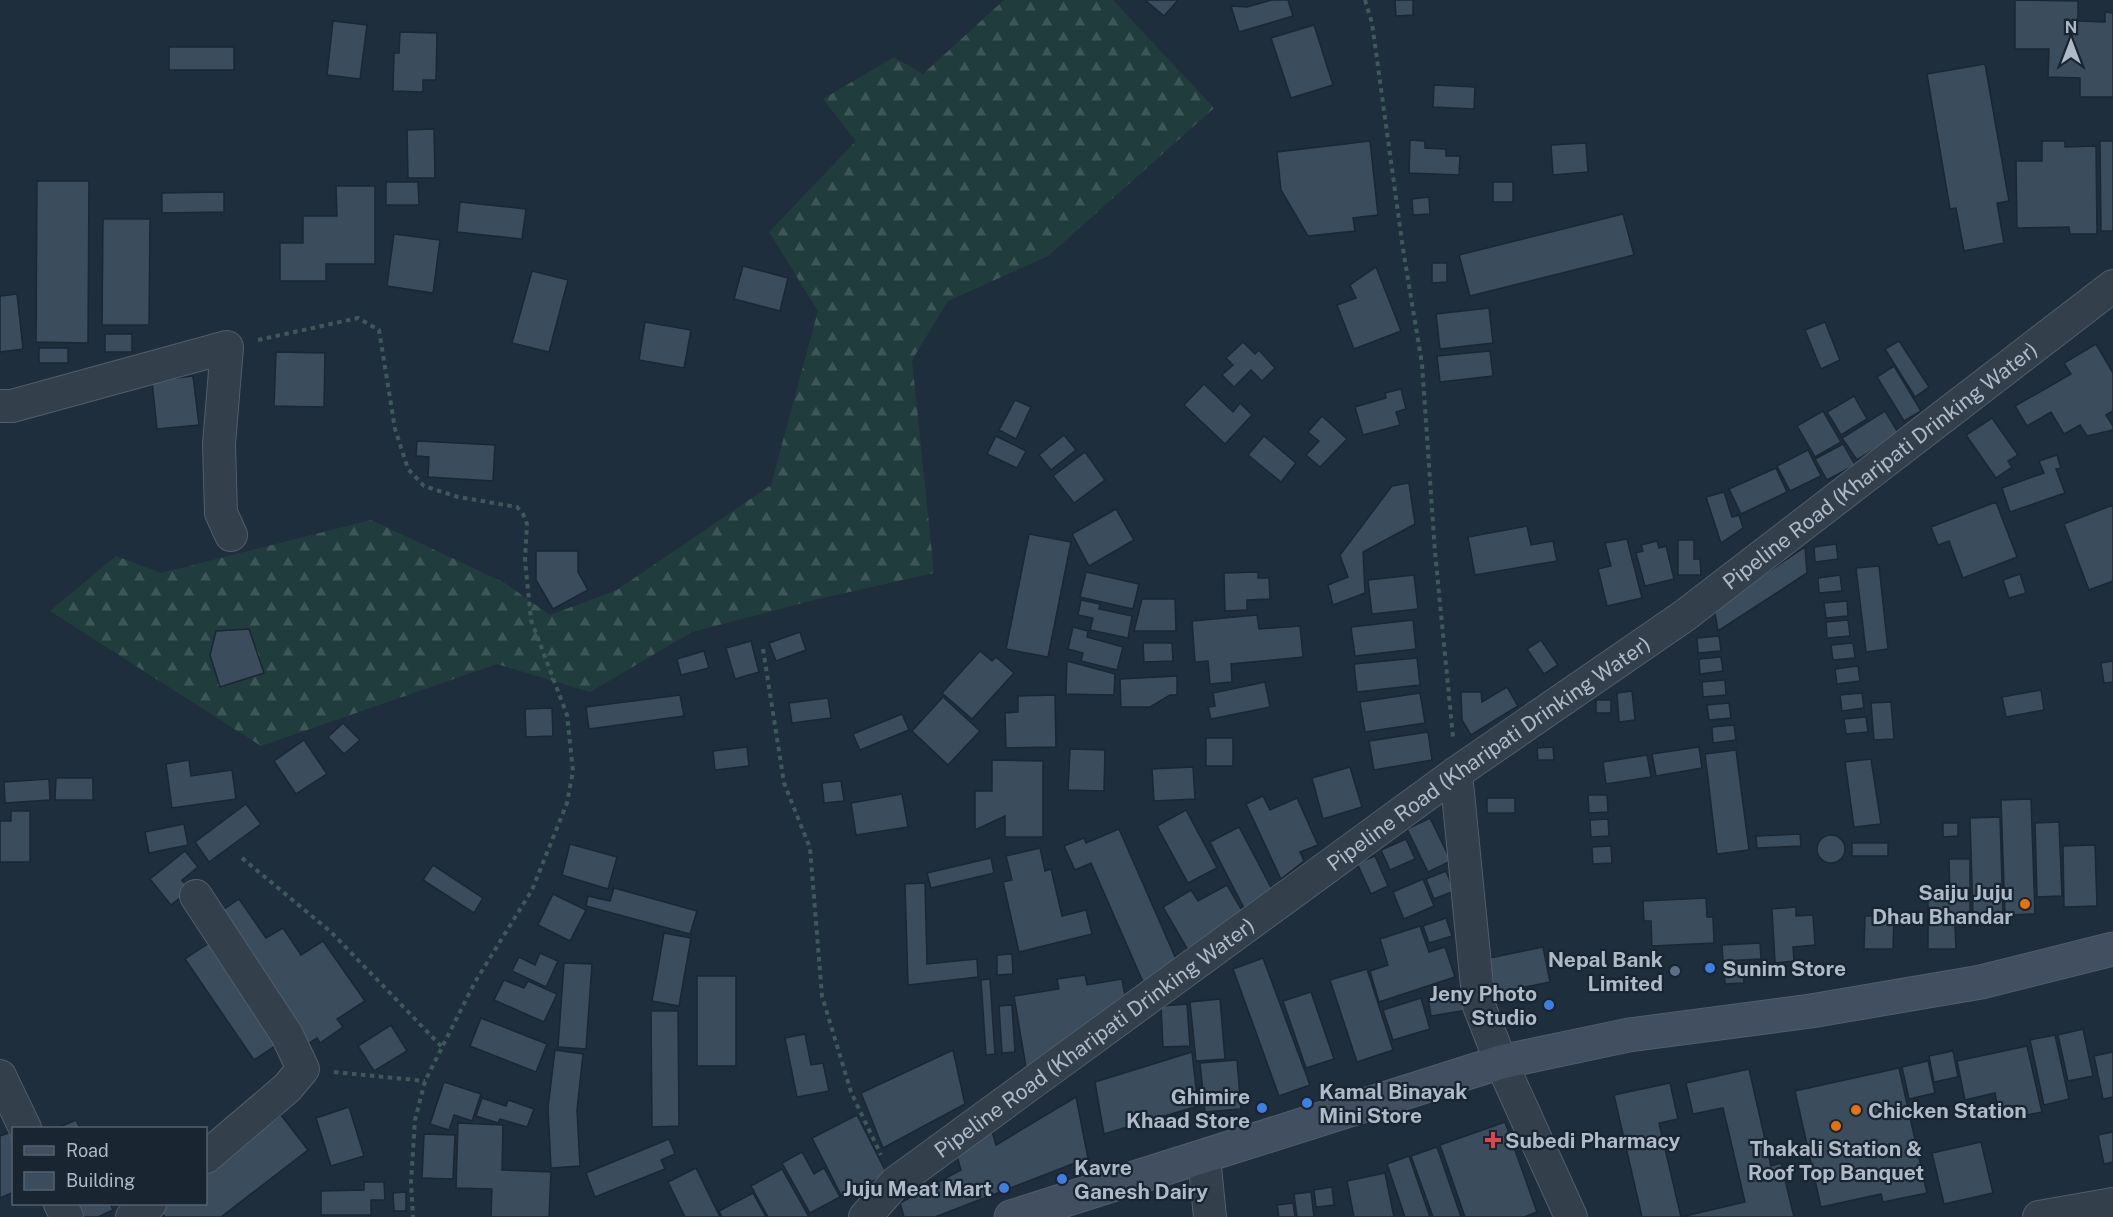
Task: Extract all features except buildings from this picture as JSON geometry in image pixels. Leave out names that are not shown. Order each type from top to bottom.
[{"type":"main road","points":[[1011,1217],[1501,1062],[1629,1035],[1811,1011],[1981,982],[2113,949]]},
{"type":"street","name":"Pipeline Road (Kharipati Drinking Water)","points":[[865,1217],[895,1183],[1456,773],[1684,616],[2113,286]]},
{"type":"street","points":[[0,406],[12,406],[227,347],[219,444],[221,513],[231,535]]},
{"type":"street","points":[[1456,773],[1479,1006],[1501,1062],[1571,1217]]},
{"type":"street","points":[[196,896],[287,1035],[303,1069],[287,1088],[207,1156]]},
{"type":"street","points":[[0,1076],[25,1127]]},
{"type":"street","points":[[1204,1157],[1210,1217]]},
{"type":"street","points":[[2039,1217],[2113,1204]]},
{"type":"street","points":[[132,1217],[147,1205]]},
{"type":"path","points":[[1365,0],[1372,23],[1403,249],[1422,364],[1435,552],[1456,773]]},
{"type":"path","points":[[227,347],[358,318],[379,330],[395,429],[408,469],[424,486],[458,497],[517,507],[527,524],[525,560],[531,620],[567,715],[573,771],[567,803],[532,890],[475,982],[425,1081],[415,1120],[411,1182],[413,1217]]},
{"type":"path","points":[[763,649],[784,783],[810,848],[822,996],[851,1092],[895,1183]]},
{"type":"path","points":[[242,858],[331,932],[442,1047]]},
{"type":"path","points":[[303,1069],[425,1081]]},
{"type":"green space","points":[[1004,0],[1113,0],[1214,108],[1048,256],[948,301],[912,360],[934,573],[818,599],[692,632],[590,692],[497,664],[261,746],[50,611],[116,556],[161,573],[371,520],[505,583],[550,615],[617,590],[771,485],[818,311],[769,232],[856,141],[823,99],[894,57],[923,74]]},
{"type":"place","name":"Saiju Juju Dhau Bhandar","points":[[2025,904]]},
{"type":"place","name":"Sunim Store","points":[[1710,968]]},
{"type":"place","name":"Nepal Bank Limited","points":[[1675,971]]},
{"type":"place","name":"Jeny Photo Studio","points":[[1549,1005]]},
{"type":"place","name":"Kamal Binayak Mini Store","points":[[1307,1103]]},
{"type":"place","name":"Ghimire Khaad Store","points":[[1262,1108]]},
{"type":"place","name":"Chicken Station","points":[[1856,1110]]},
{"type":"place","name":"Thakali Station & Roof Top Banquet","points":[[1836,1126]]},
{"type":"place","name":"Subedi Pharmacy","points":[[1493,1140]]},
{"type":"place","name":"Kavre Ganesh Dairy","points":[[1062,1179]]},
{"type":"place","name":"Juju Meat Mart","points":[[1004,1188]]}]
